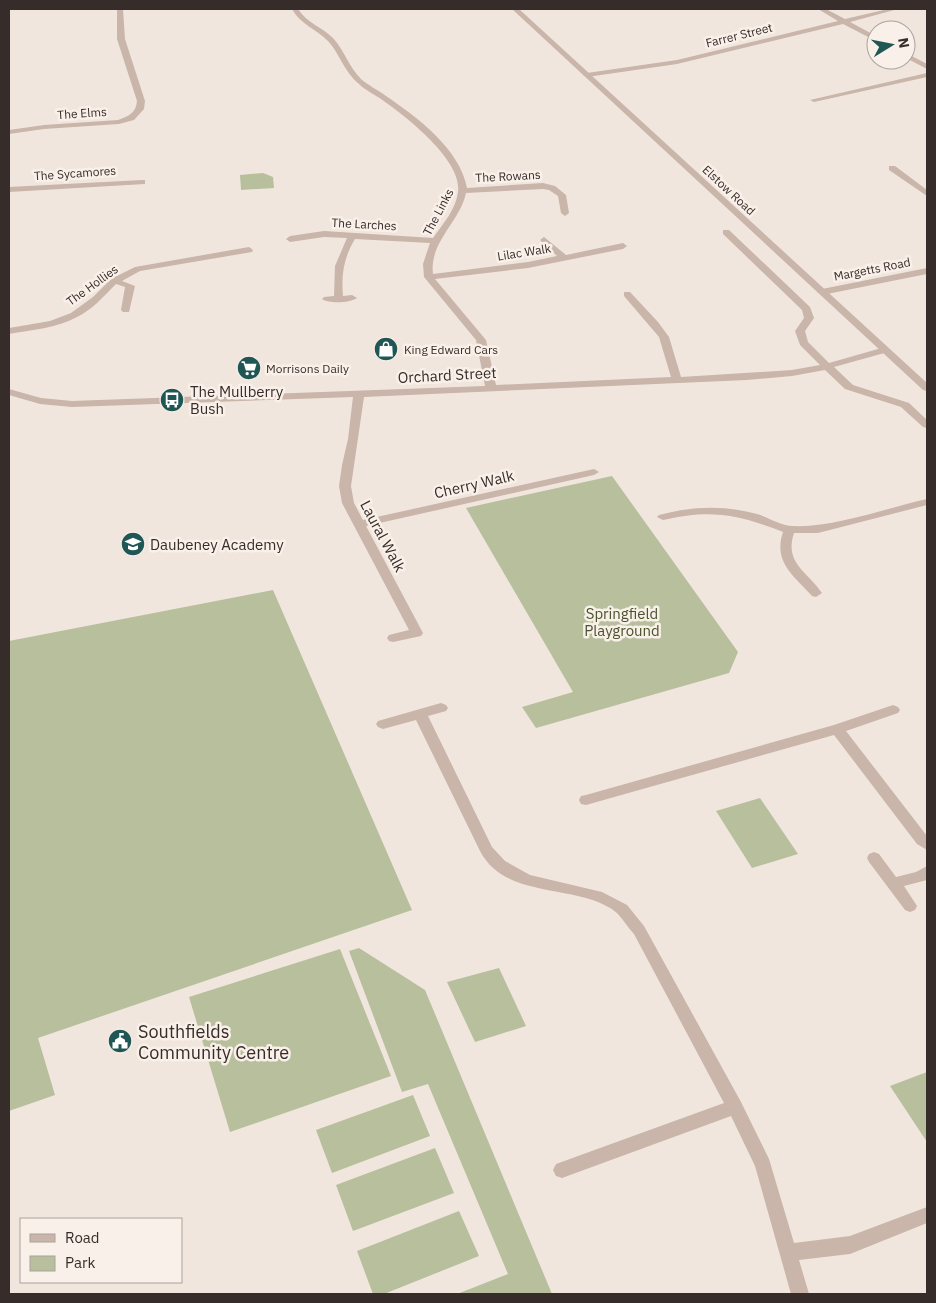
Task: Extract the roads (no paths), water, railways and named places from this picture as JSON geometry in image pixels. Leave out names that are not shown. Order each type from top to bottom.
[{"type":"street","name":"The Elms","points":[[9,132],[44,127],[119,122],[131,118],[140,108],[141,101],[121,39],[120,9]]},
{"type":"street","name":"The Links","points":[[295,9],[299,16],[330,39],[339,50],[349,70],[357,79],[410,118],[440,146],[460,174],[464,191],[460,202],[425,264],[429,277]]},
{"type":"street","name":"Elstow Road","points":[[515,9],[927,388]]},
{"type":"street","points":[[821,9],[866,33]]},
{"type":"street","name":"Farrer Street","points":[[587,74],[677,62],[843,20],[895,9]]},
{"type":"street","points":[[916,61],[927,67]]},
{"type":"street","points":[[814,100],[927,75]]},
{"type":"street","points":[[882,170],[904,166]]},
{"type":"street","points":[[892,168],[927,194]]},
{"type":"street","name":"The Sycamores","points":[[9,190],[142,182]]},
{"type":"street","name":"The Rowans","points":[[464,191],[534,186],[552,188],[562,195],[565,213]]},
{"type":"street","points":[[726,232],[807,309],[809,318],[800,331],[803,343],[849,387],[905,405],[927,425]]},
{"type":"street","name":"The Larches","points":[[290,240],[324,234],[436,242]]},
{"type":"street","points":[[339,298],[337,281],[341,255],[353,235]]},
{"type":"street","points":[[544,240],[564,258]]},
{"type":"street","points":[[724,244],[736,242]]},
{"type":"street","name":"Lilac Walk","points":[[429,277],[602,254],[623,246]]},
{"type":"street","name":"The Hollies","points":[[9,331],[52,323],[74,315],[96,299],[114,281],[138,269],[249,250]]},
{"type":"street","name":"Margetts Road","points":[[822,292],[927,271]]},
{"type":"street","points":[[429,277],[481,340],[484,347],[491,388]]},
{"type":"street","points":[[114,281],[130,286],[126,310]]},
{"type":"street","points":[[627,294],[656,324],[664,337],[677,381]]},
{"type":"street","points":[[328,299],[352,298]]},
{"type":"street","name":"Orchard Street","points":[[9,392],[40,401],[72,404],[677,381],[792,373],[828,366],[885,350]]},
{"type":"street","name":"Laural Walk","points":[[359,394],[345,486],[348,503],[361,524],[416,633],[393,638]]},
{"type":"street","name":"Cherry Walk","points":[[361,524],[594,472]]},
{"type":"street","points":[[663,517],[689,511],[720,510],[755,517],[789,530],[818,529],[927,502]]},
{"type":"street","points":[[789,530],[784,545],[788,562],[816,593]]},
{"type":"street","points":[[383,724],[441,708]]},
{"type":"street","points":[[586,800],[837,729],[893,710]]},
{"type":"street","points":[[420,714],[488,851],[500,864],[526,880],[597,896],[622,909],[639,930],[735,1107],[763,1165],[800,1294]]},
{"type":"street","points":[[837,729],[927,844]]},
{"type":"street","points":[[874,858],[910,906]]},
{"type":"street","points":[[893,883],[920,877],[927,872]]},
{"type":"street","points":[[562,1170],[735,1107]]},
{"type":"street","points":[[789,1252],[850,1245],[927,1215]]},
{"type":"place","name":"King Edward Cars","points":[[386,349]]},
{"type":"place","name":"Morrisons Daily","points":[[249,368]]},
{"type":"place","name":"The Mullberry Bush","points":[[172,400]]},
{"type":"place","name":"Daubeney Academy","points":[[133,544]]},
{"type":"place","name":"Southfields Community Centre","points":[[120,1041]]},
{"type":"park label","name":"Springfield Playground","points":[[622,622]]}]
